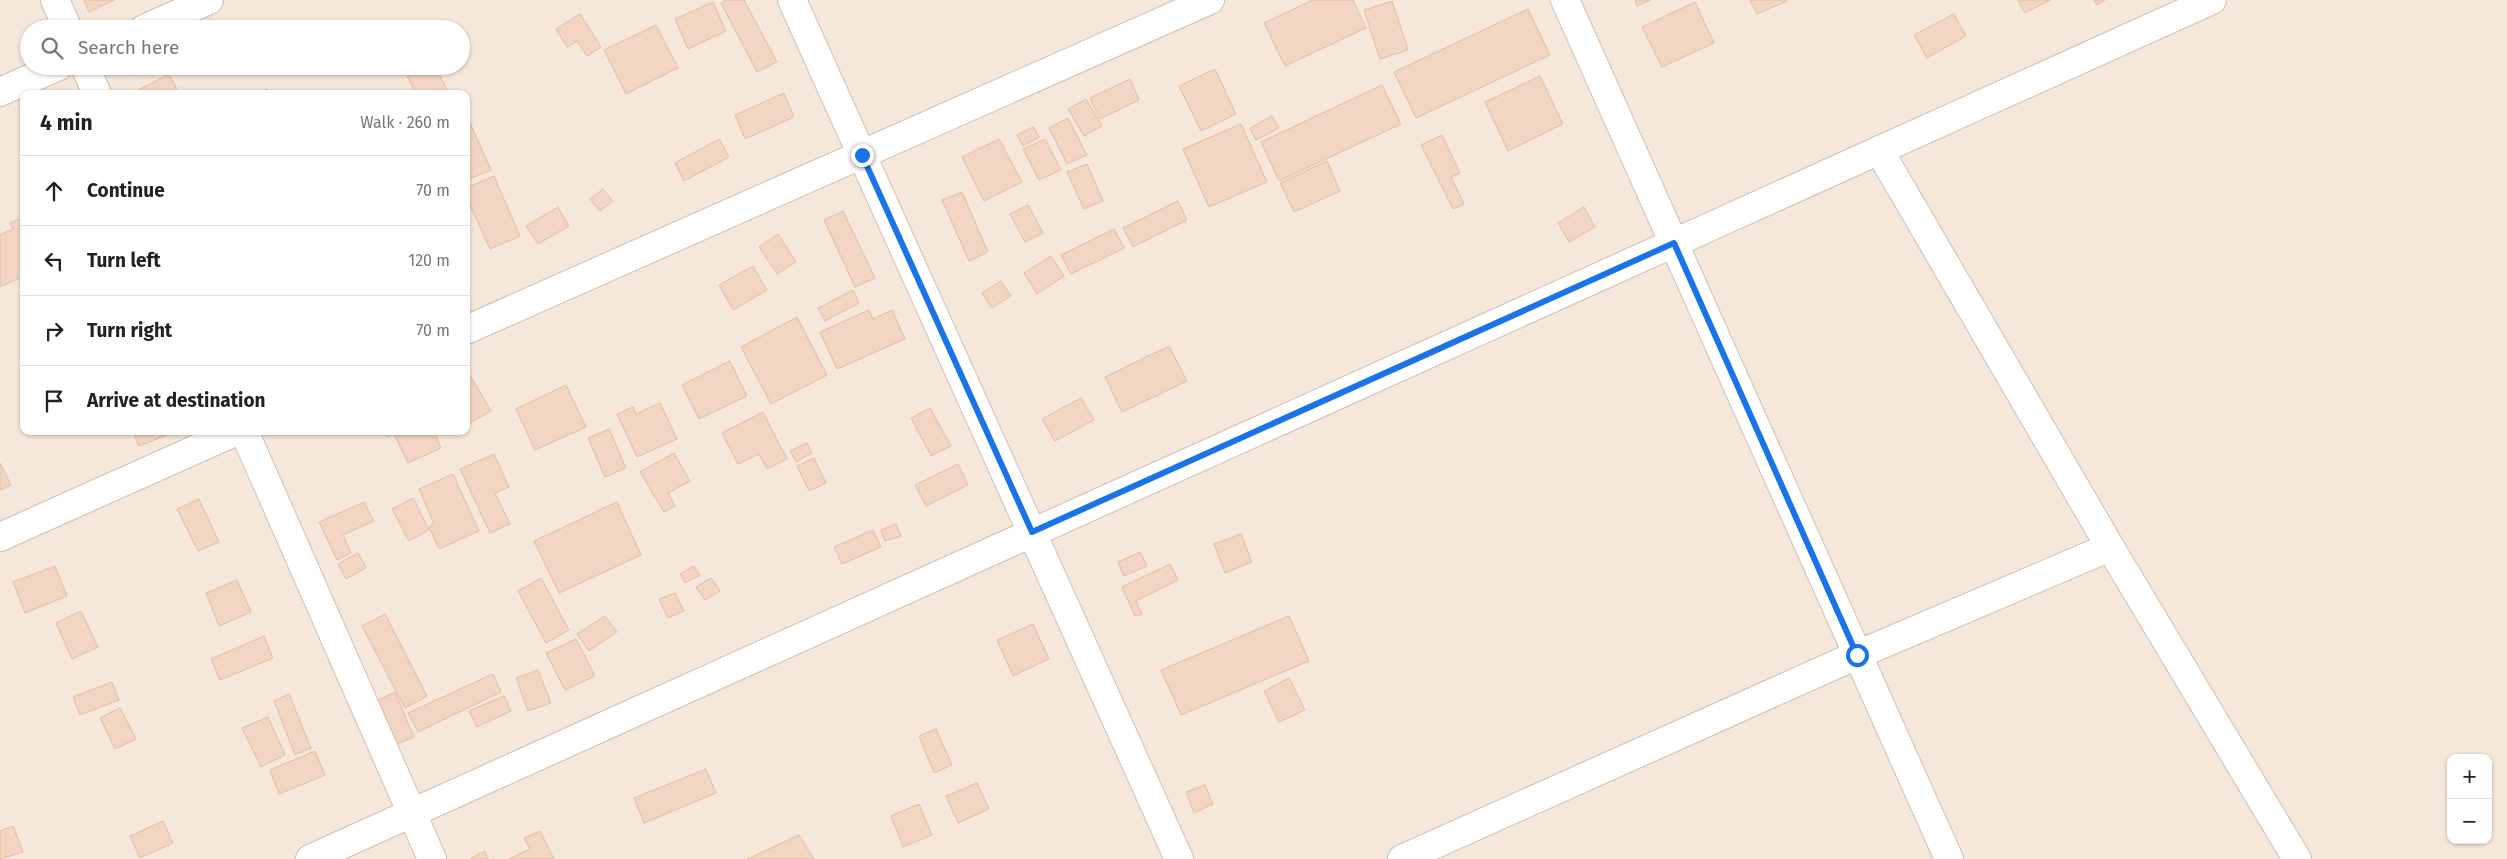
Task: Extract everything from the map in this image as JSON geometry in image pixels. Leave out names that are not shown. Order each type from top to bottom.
[{"type":"street","points":[[56,0],[64,20]]},
{"type":"street","points":[[164,20],[209,0]]},
{"type":"street","points":[[792,0],[1179,859]]},
{"type":"street","points":[[470,328],[1210,0]]},
{"type":"street","points":[[1565,0],[1949,859]]},
{"type":"street","points":[[310,859],[2212,0]]},
{"type":"street","points":[[0,92],[39,75]]},
{"type":"street","points":[[88,75],[94,90]]},
{"type":"street","points":[[1879,150],[2110,547],[2297,859]]},
{"type":"street","points":[[0,537],[228,435]]},
{"type":"street","points":[[246,435],[432,859]]},
{"type":"street","points":[[1402,859],[1857,655],[2110,547]]},
{"type":"shaded area","points":[[0,0],[2507,0],[2507,859],[0,859]]},
{"type":"building","points":[[84,0],[114,0],[89,12]]},
{"type":"building","points":[[726,0],[744,0],[777,62],[757,72],[721,3]]},
{"type":"building","points":[[1313,0],[1353,0],[1366,28],[1285,66],[1264,23]]},
{"type":"building","points":[[1635,0],[1650,0],[1637,6]]},
{"type":"building","points":[[1750,0],[1787,0],[1787,1],[1757,14]]},
{"type":"building","points":[[2018,0],[2050,0],[2025,13]]},
{"type":"building","points":[[2094,0],[2105,0],[2097,5]]},
{"type":"building","points":[[1392,1],[1408,50],[1380,59],[1364,10]]},
{"type":"building","points":[[713,2],[726,31],[688,49],[675,19]]},
{"type":"building","points":[[1695,2],[1714,43],[1662,67],[1642,27]]},
{"type":"building","points":[[1528,9],[1550,55],[1416,118],[1394,72]]},
{"type":"building","points":[[580,14],[601,47],[587,56],[577,41],[567,47],[556,29]]},
{"type":"building","points":[[1954,14],[1966,36],[1927,58],[1914,35]]},
{"type":"building","points":[[656,25],[678,68],[626,94],[604,50]]},
{"type":"building","points":[[1215,69],[1236,114],[1201,131],[1179,86]]},
{"type":"building","points":[[170,75],[177,90],[139,90]]},
{"type":"building","points":[[407,75],[440,75],[447,90],[414,90]]},
{"type":"building","points":[[1540,76],[1563,124],[1508,151],[1485,102]]},
{"type":"building","points":[[1130,79],[1139,100],[1100,119],[1090,98]]},
{"type":"building","points":[[1382,85],[1401,124],[1279,181],[1261,142]]},
{"type":"building","points":[[784,93],[794,117],[745,139],[735,115]]},
{"type":"building","points":[[1086,99],[1102,126],[1084,136],[1068,109]]},
{"type":"building","points":[[1272,116],[1279,128],[1256,140],[1250,128]]},
{"type":"building","points":[[1068,118],[1087,155],[1067,164],[1049,128]]},
{"type":"building","points":[[470,123],[491,170],[470,178]]},
{"type":"building","points":[[1241,124],[1267,182],[1209,207],[1183,149]]},
{"type":"building","points":[[1033,127],[1039,137],[1023,146],[1017,135]]},
{"type":"building","points":[[1442,135],[1460,173],[1451,177],[1464,204],[1453,209],[1421,145]]},
{"type":"building","points":[[719,139],[729,157],[684,181],[675,163]]},
{"type":"building","points":[[999,139],[1022,182],[984,201],[962,157]]},
{"type":"building","points":[[1045,139],[1061,170],[1039,180],[1023,149]]},
{"type":"building","points":[[1327,161],[1340,191],[1294,212],[1280,183]]},
{"type":"building","points":[[1087,164],[1103,201],[1084,209],[1067,172]]},
{"type":"building","points":[[494,176],[520,236],[490,249],[470,205],[470,186]]},
{"type":"building","points":[[603,189],[613,201],[600,211],[590,199]]},
{"type":"building","points":[[962,192],[988,252],[969,261],[942,200]]},
{"type":"building","points":[[1178,201],[1187,220],[1133,247],[1123,228]]},
{"type":"building","points":[[1028,205],[1043,233],[1025,242],[1010,214]]},
{"type":"building","points":[[558,207],[569,226],[538,244],[526,226]]},
{"type":"building","points":[[1584,207],[1595,227],[1569,242],[1558,223]]},
{"type":"building","points":[[843,211],[875,278],[855,287],[824,220]]},
{"type":"building","points":[[20,219],[20,278],[0,287],[0,235],[13,229],[10,223]]},
{"type":"building","points":[[1114,229],[1124,248],[1071,274],[1061,255]]},
{"type":"building","points":[[778,234],[796,262],[777,274],[759,247]]},
{"type":"building","points":[[1051,256],[1064,276],[1037,294],[1024,273]]},
{"type":"building","points":[[753,266],[767,290],[733,310],[719,285]]},
{"type":"building","points":[[1001,281],[1011,296],[992,308],[982,293]]},
{"type":"building","points":[[853,290],[859,303],[825,321],[818,308]]},
{"type":"building","points":[[869,310],[873,319],[892,310],[905,339],[837,369],[820,332]]},
{"type":"building","points":[[797,317],[827,375],[771,404],[741,347]]},
{"type":"building","points":[[1169,346],[1187,381],[1122,412],[1105,377]]},
{"type":"building","points":[[730,361],[747,396],[699,419],[682,385]]},
{"type":"building","points":[[470,375],[491,411],[470,423]]},
{"type":"building","points":[[566,385],[586,427],[535,450],[516,409]]},
{"type":"building","points":[[1081,398],[1094,420],[1055,441],[1042,419]]},
{"type":"building","points":[[660,403],[677,439],[637,457],[617,414],[633,407],[636,414]]},
{"type":"building","points":[[930,408],[951,446],[931,456],[911,418]]},
{"type":"building","points":[[763,412],[787,459],[767,469],[759,454],[738,464],[722,433]]},
{"type":"building","points":[[609,429],[626,468],[605,477],[588,438]]},
{"type":"building","points":[[135,435],[167,435],[139,446]]},
{"type":"building","points":[[394,435],[436,435],[441,448],[408,463]]},
{"type":"building","points":[[807,443],[812,453],[796,462],[790,451]]},
{"type":"building","points":[[674,453],[690,481],[668,493],[675,506],[664,512],[640,472]]},
{"type":"building","points":[[494,454],[509,487],[495,493],[510,524],[490,533],[460,469]]},
{"type":"building","points":[[814,458],[826,483],[809,491],[797,466]]},
{"type":"building","points":[[0,463],[11,485],[0,490]]},
{"type":"building","points":[[958,464],[968,485],[926,506],[915,485]]},
{"type":"building","points":[[453,474],[479,531],[439,549],[429,527],[434,524],[419,489]]},
{"type":"building","points":[[413,498],[429,530],[409,541],[392,509]]},
{"type":"building","points":[[199,499],[219,542],[198,551],[177,509]]},
{"type":"building","points":[[364,502],[374,521],[343,535],[351,553],[337,560],[319,522]]},
{"type":"building","points":[[617,502],[641,555],[559,593],[534,541]]},
{"type":"building","points":[[896,524],[901,536],[885,541],[881,530]]},
{"type":"building","points":[[873,530],[881,547],[842,564],[834,547]]},
{"type":"building","points":[[1241,534],[1252,562],[1225,573],[1214,544]]},
{"type":"building","points":[[1140,552],[1147,566],[1124,576],[1118,562]]},
{"type":"building","points":[[358,553],[366,568],[346,579],[338,564]]},
{"type":"building","points":[[1170,564],[1178,580],[1136,601],[1142,614],[1135,616],[1122,587]]},
{"type":"building","points":[[55,566],[67,596],[25,613],[13,582]]},
{"type":"building","points":[[694,566],[700,575],[685,583],[680,574]]},
{"type":"building","points":[[541,578],[569,630],[546,643],[518,591]]},
{"type":"building","points":[[711,578],[720,591],[705,600],[696,587]]},
{"type":"building","points":[[237,580],[251,612],[219,626],[206,593]]},
{"type":"building","points":[[675,593],[684,611],[668,618],[659,599]]},
{"type":"building","points":[[81,611],[98,647],[72,659],[56,623]]},
{"type":"building","points":[[385,614],[427,696],[405,708],[362,626]]},
{"type":"building","points":[[605,616],[617,632],[589,651],[577,634]]},
{"type":"building","points":[[1289,616],[1309,661],[1181,715],[1161,670]]},
{"type":"building","points":[[1033,624],[1049,659],[1013,676],[997,640]]},
{"type":"building","points":[[264,636],[273,658],[220,680],[211,659]]},
{"type":"building","points":[[576,639],[595,676],[565,690],[546,653]]},
{"type":"building","points":[[538,670],[551,703],[528,711],[516,678]]},
{"type":"building","points":[[493,674],[501,692],[418,732],[408,713]]},
{"type":"building","points":[[1289,678],[1305,710],[1279,722],[1264,691]]},
{"type":"building","points":[[112,682],[119,700],[80,715],[73,697]]},
{"type":"building","points":[[395,692],[414,737],[397,744],[378,700]]},
{"type":"building","points":[[289,694],[311,748],[295,755],[274,701]]},
{"type":"building","points":[[504,696],[511,711],[477,727],[469,711]]},
{"type":"building","points":[[120,708],[136,739],[115,749],[100,718]]},
{"type":"building","points":[[268,717],[285,755],[261,767],[242,728]]},
{"type":"building","points":[[936,729],[952,765],[934,773],[919,736]]},
{"type":"building","points":[[315,751],[325,775],[279,794],[270,770]]},
{"type":"building","points":[[706,769],[716,793],[644,823],[634,798]]},
{"type":"building","points":[[977,783],[989,809],[958,823],[946,796]]},
{"type":"building","points":[[1205,785],[1213,804],[1194,813],[1186,792]]},
{"type":"building","points":[[919,804],[932,835],[903,847],[891,816]]},
{"type":"building","points":[[163,821],[173,843],[140,858],[130,836]]},
{"type":"building","points":[[13,826],[23,852],[0,859],[0,831]]},
{"type":"building","points":[[540,831],[554,859],[509,859],[530,849],[524,838]]},
{"type":"building","points":[[799,835],[814,859],[747,859]]},
{"type":"building","points":[[485,851],[488,859],[471,859],[471,858]]},
{"type":"route","points":[[862,155],[1032,532],[1674,243],[1857,655]]}]
